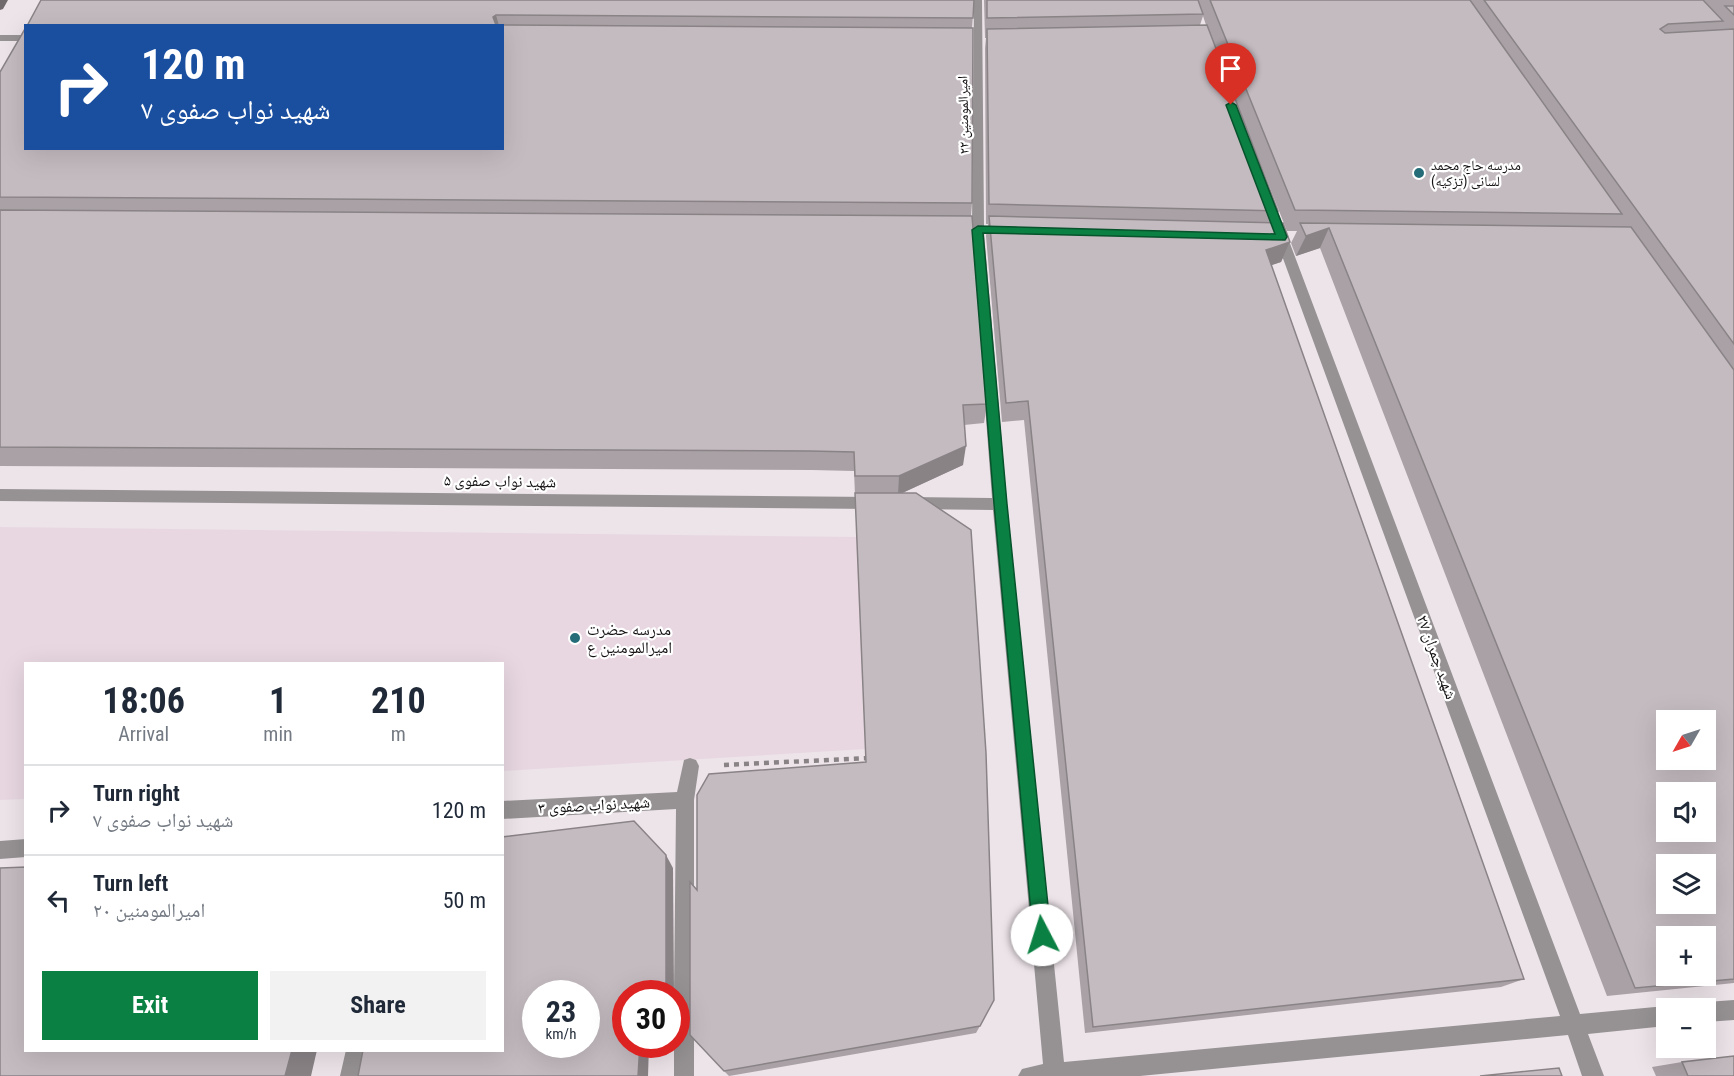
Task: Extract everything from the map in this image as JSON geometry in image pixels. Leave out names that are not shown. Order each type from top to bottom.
[{"type":"main road","points":[[0,7],[4,0]]},
{"type":"street","name":"امیرالمومنین ۲۲","points":[[978,0],[976,43],[978,230],[1000,504],[1055,1074]]},
{"type":"street","points":[[0,38],[24,38]]},
{"type":"street","points":[[964,43],[987,43]]},
{"type":"street","name":"شهید چمران ۲۷","points":[[1265,193],[1593,1076]]},
{"type":"street","points":[[942,229],[1013,230]]},
{"type":"street","name":"شهید نواب صفوی ۵","points":[[0,495],[1000,504]]},
{"type":"street","points":[[684,1076],[685,801],[690,766]]},
{"type":"street","name":"شهید نواب صفوی ۳","points":[[504,810],[685,801]]},
{"type":"street","points":[[0,850],[24,848]]},
{"type":"street","points":[[1716,1011],[1734,1010]]},
{"type":"street","points":[[1029,1076],[1656,1017]]},
{"type":"street","points":[[351,1076],[356,1052]]},
{"type":"path","points":[[690,766],[881,758]]},
{"type":"shaded area","name":"مدرسه حضرت امیرالمومنین ع","points":[[0,527],[857,537],[865,749],[504,771],[504,662],[24,662],[24,799],[0,800]]},
{"type":"building","points":[[41,0],[974,0],[973,18],[496,15],[493,17],[496,24],[28,24]]},
{"type":"building","points":[[987,0],[1198,0],[1203,14],[987,18]]},
{"type":"building","points":[[1210,0],[1470,0],[1622,214],[1295,210]]},
{"type":"building","points":[[1484,0],[1703,0],[1723,21],[1668,24],[1660,29],[1665,33],[1734,29],[1734,344]]},
{"type":"building","points":[[1725,6],[1734,6],[1734,15]]},
{"type":"building","points":[[504,25],[973,28],[972,203],[0,197],[0,72],[24,30],[24,150],[504,150]]},
{"type":"building","points":[[1207,25],[1278,211],[989,204],[987,29]]},
{"type":"building","points":[[0,210],[972,216],[987,404],[963,405],[966,446],[899,476],[855,476],[854,452],[0,447]]},
{"type":"building","points":[[989,216],[1283,223],[1290,242],[1266,250],[1524,979],[1093,1027],[1028,401],[1006,403]]},
{"type":"building","points":[[1300,223],[1631,227],[1734,370],[1734,979],[1716,981],[1716,926],[1656,926],[1657,986],[1635,988],[1329,228],[1306,236]]},
{"type":"building","points":[[855,493],[916,493],[971,530],[986,753],[994,1000],[980,1026],[724,1071],[690,1035],[690,882],[697,890],[697,795],[709,774],[866,762]]},
{"type":"building","points":[[634,821],[666,855],[666,980],[612,980],[612,1058],[639,1058],[638,1076],[358,1076],[363,1052],[504,1052],[504,837]]},
{"type":"building","points":[[24,867],[24,1052],[291,1052],[285,1076],[0,1076],[0,868]]},
{"type":"building","points":[[1734,1056],[1734,1076],[1688,1076],[1682,1062]]},
{"type":"building","points":[[1559,1068],[1562,1076],[1480,1076]]},
{"type":"place","name":"مدرسه حاج محمد لسانی (تزکیه)","points":[[1419,173]]},
{"type":"place","name":"مدرسه حضرت امیرالمومنین ع","points":[[575,638]]},
{"type":"route","points":[[1042,935],[1000,504],[978,230],[1282,237],[1231,105]]}]
